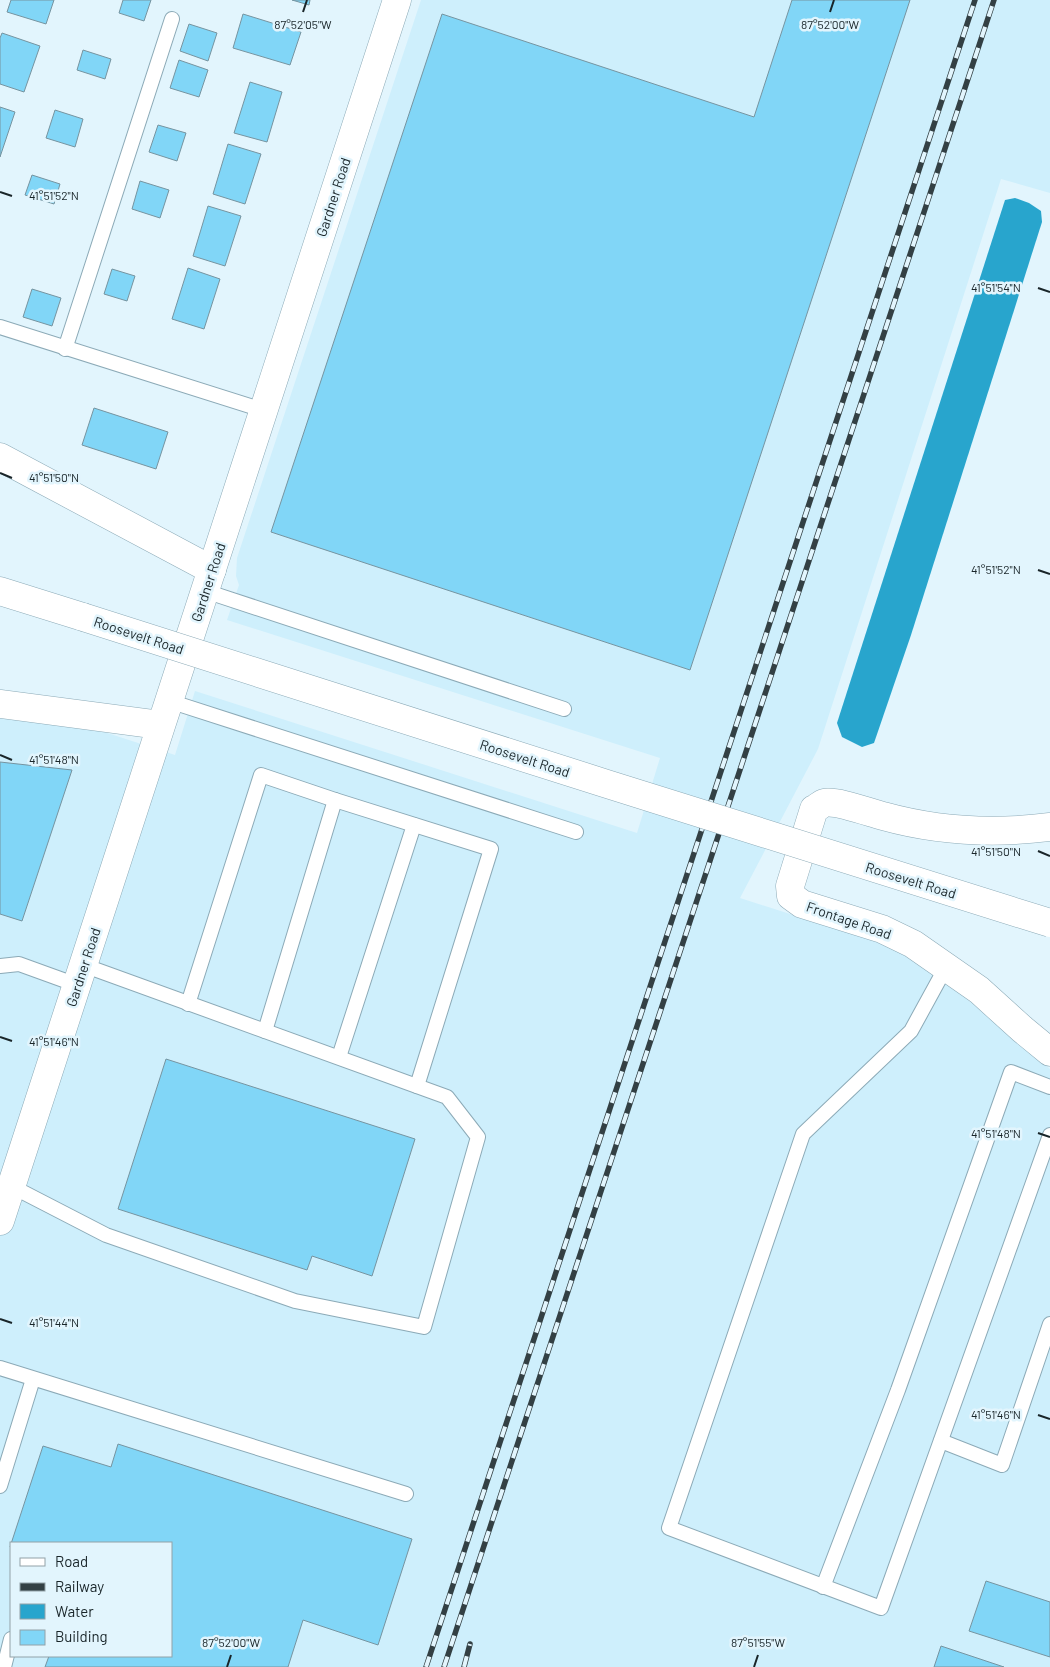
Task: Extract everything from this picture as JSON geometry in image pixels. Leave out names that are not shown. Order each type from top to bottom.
[{"type":"street","name":"Gardner Road","points":[[0,1221],[397,0]]},
{"type":"street","points":[[0,457],[208,581]]},
{"type":"street","name":"Roosevelt Road","points":[[0,590],[1050,923]]},
{"type":"street","points":[[0,704],[165,713]]},
{"type":"street","name":"Frontage Road","points":[[1050,827],[1026,830],[964,830],[900,821],[836,803],[824,803],[814,809],[790,886],[791,896],[802,904],[882,929],[912,944],[979,990],[1050,1052]]},
{"type":"lane","points":[[65,348],[172,18]]},
{"type":"lane","points":[[0,328],[263,410]]},
{"type":"lane","points":[[208,581],[564,709]]},
{"type":"lane","points":[[165,713],[576,832]]},
{"type":"lane","points":[[188,1004],[261,775],[491,849],[417,1086]]},
{"type":"lane","points":[[265,1031],[335,800]]},
{"type":"lane","points":[[339,1057],[414,825]]},
{"type":"lane","points":[[0,966],[19,964],[80,975],[188,1004],[339,1057],[448,1097],[478,1137],[424,1327],[295,1301],[106,1235],[11,1186]]},
{"type":"lane","points":[[946,967],[911,1031],[803,1134],[669,1528],[881,1608],[1050,1135]]},
{"type":"lane","points":[[823,1587],[898,1390],[1011,1072],[1050,1087]]},
{"type":"lane","points":[[941,1441],[1002,1465],[1050,1324]]},
{"type":"lane","points":[[0,1368],[406,1494]]},
{"type":"lane","points":[[0,1486],[33,1379]]},
{"type":"lane","points":[[4,1667],[10,1643]]},
{"type":"shaded area","points":[[421,0],[1050,0],[1050,193],[1001,179],[818,749],[740,898],[874,941],[911,957],[943,979],[1050,1069],[1050,1667],[0,1667],[0,717],[89,727],[175,755],[195,691],[637,833],[660,758],[227,620],[239,585],[236,576],[237,558]]},
{"type":"water","points":[[1015,198],[1029,203],[1041,211],[1042,222],[911,635],[874,743],[862,747],[842,737],[837,723],[1005,200]]},
{"type":"building","points":[[11,0],[54,0],[46,24],[7,12]]},
{"type":"building","points":[[123,0],[151,0],[144,21],[119,13]]},
{"type":"building","points":[[292,0],[310,0],[309,5]]},
{"type":"building","points":[[792,0],[910,0],[690,670],[271,532],[442,14],[754,117]]},
{"type":"building","points":[[243,14],[301,32],[290,65],[233,48]]},
{"type":"building","points":[[189,24],[217,33],[208,61],[180,51]]},
{"type":"building","points":[[2,33],[40,46],[24,92],[0,84],[0,38]]},
{"type":"building","points":[[83,50],[111,59],[105,79],[77,70]]},
{"type":"building","points":[[179,60],[208,70],[199,97],[170,88]]},
{"type":"building","points":[[250,82],[282,92],[267,142],[234,133]]},
{"type":"building","points":[[0,107],[15,112],[0,157]]},
{"type":"building","points":[[55,110],[83,119],[75,147],[46,138]]},
{"type":"building","points":[[158,125],[186,133],[177,161],[149,152]]},
{"type":"building","points":[[228,144],[261,154],[245,204],[213,194]]},
{"type":"building","points":[[32,175],[60,184],[54,204],[25,195]]},
{"type":"building","points":[[140,181],[169,190],[160,218],[132,209]]},
{"type":"building","points":[[208,206],[241,216],[225,266],[193,256]]},
{"type":"building","points":[[188,268],[220,279],[204,329],[172,319]]},
{"type":"building","points":[[112,269],[135,276],[127,301],[104,294]]},
{"type":"building","points":[[32,289],[61,298],[52,326],[23,317]]},
{"type":"building","points":[[94,408],[168,432],[156,469],[82,445]]},
{"type":"building","points":[[0,762],[72,770],[22,921],[0,914]]},
{"type":"building","points":[[166,1059],[415,1139],[372,1276],[312,1256],[307,1270],[118,1209]]},
{"type":"building","points":[[118,1444],[412,1539],[378,1645],[303,1620],[288,1667],[45,1667],[49,1657],[172,1657],[172,1542],[11,1542],[43,1446],[111,1467]]},
{"type":"building","points":[[986,1581],[1050,1602],[1050,1657],[969,1631]]},
{"type":"building","points":[[941,1646],[1004,1667],[934,1667]]},
{"type":"railway","points":[[426,1667],[975,0]]},
{"type":"railway","points":[[444,1667],[994,0]]},
{"type":"railway","points":[[464,1667],[470,1644]]}]
